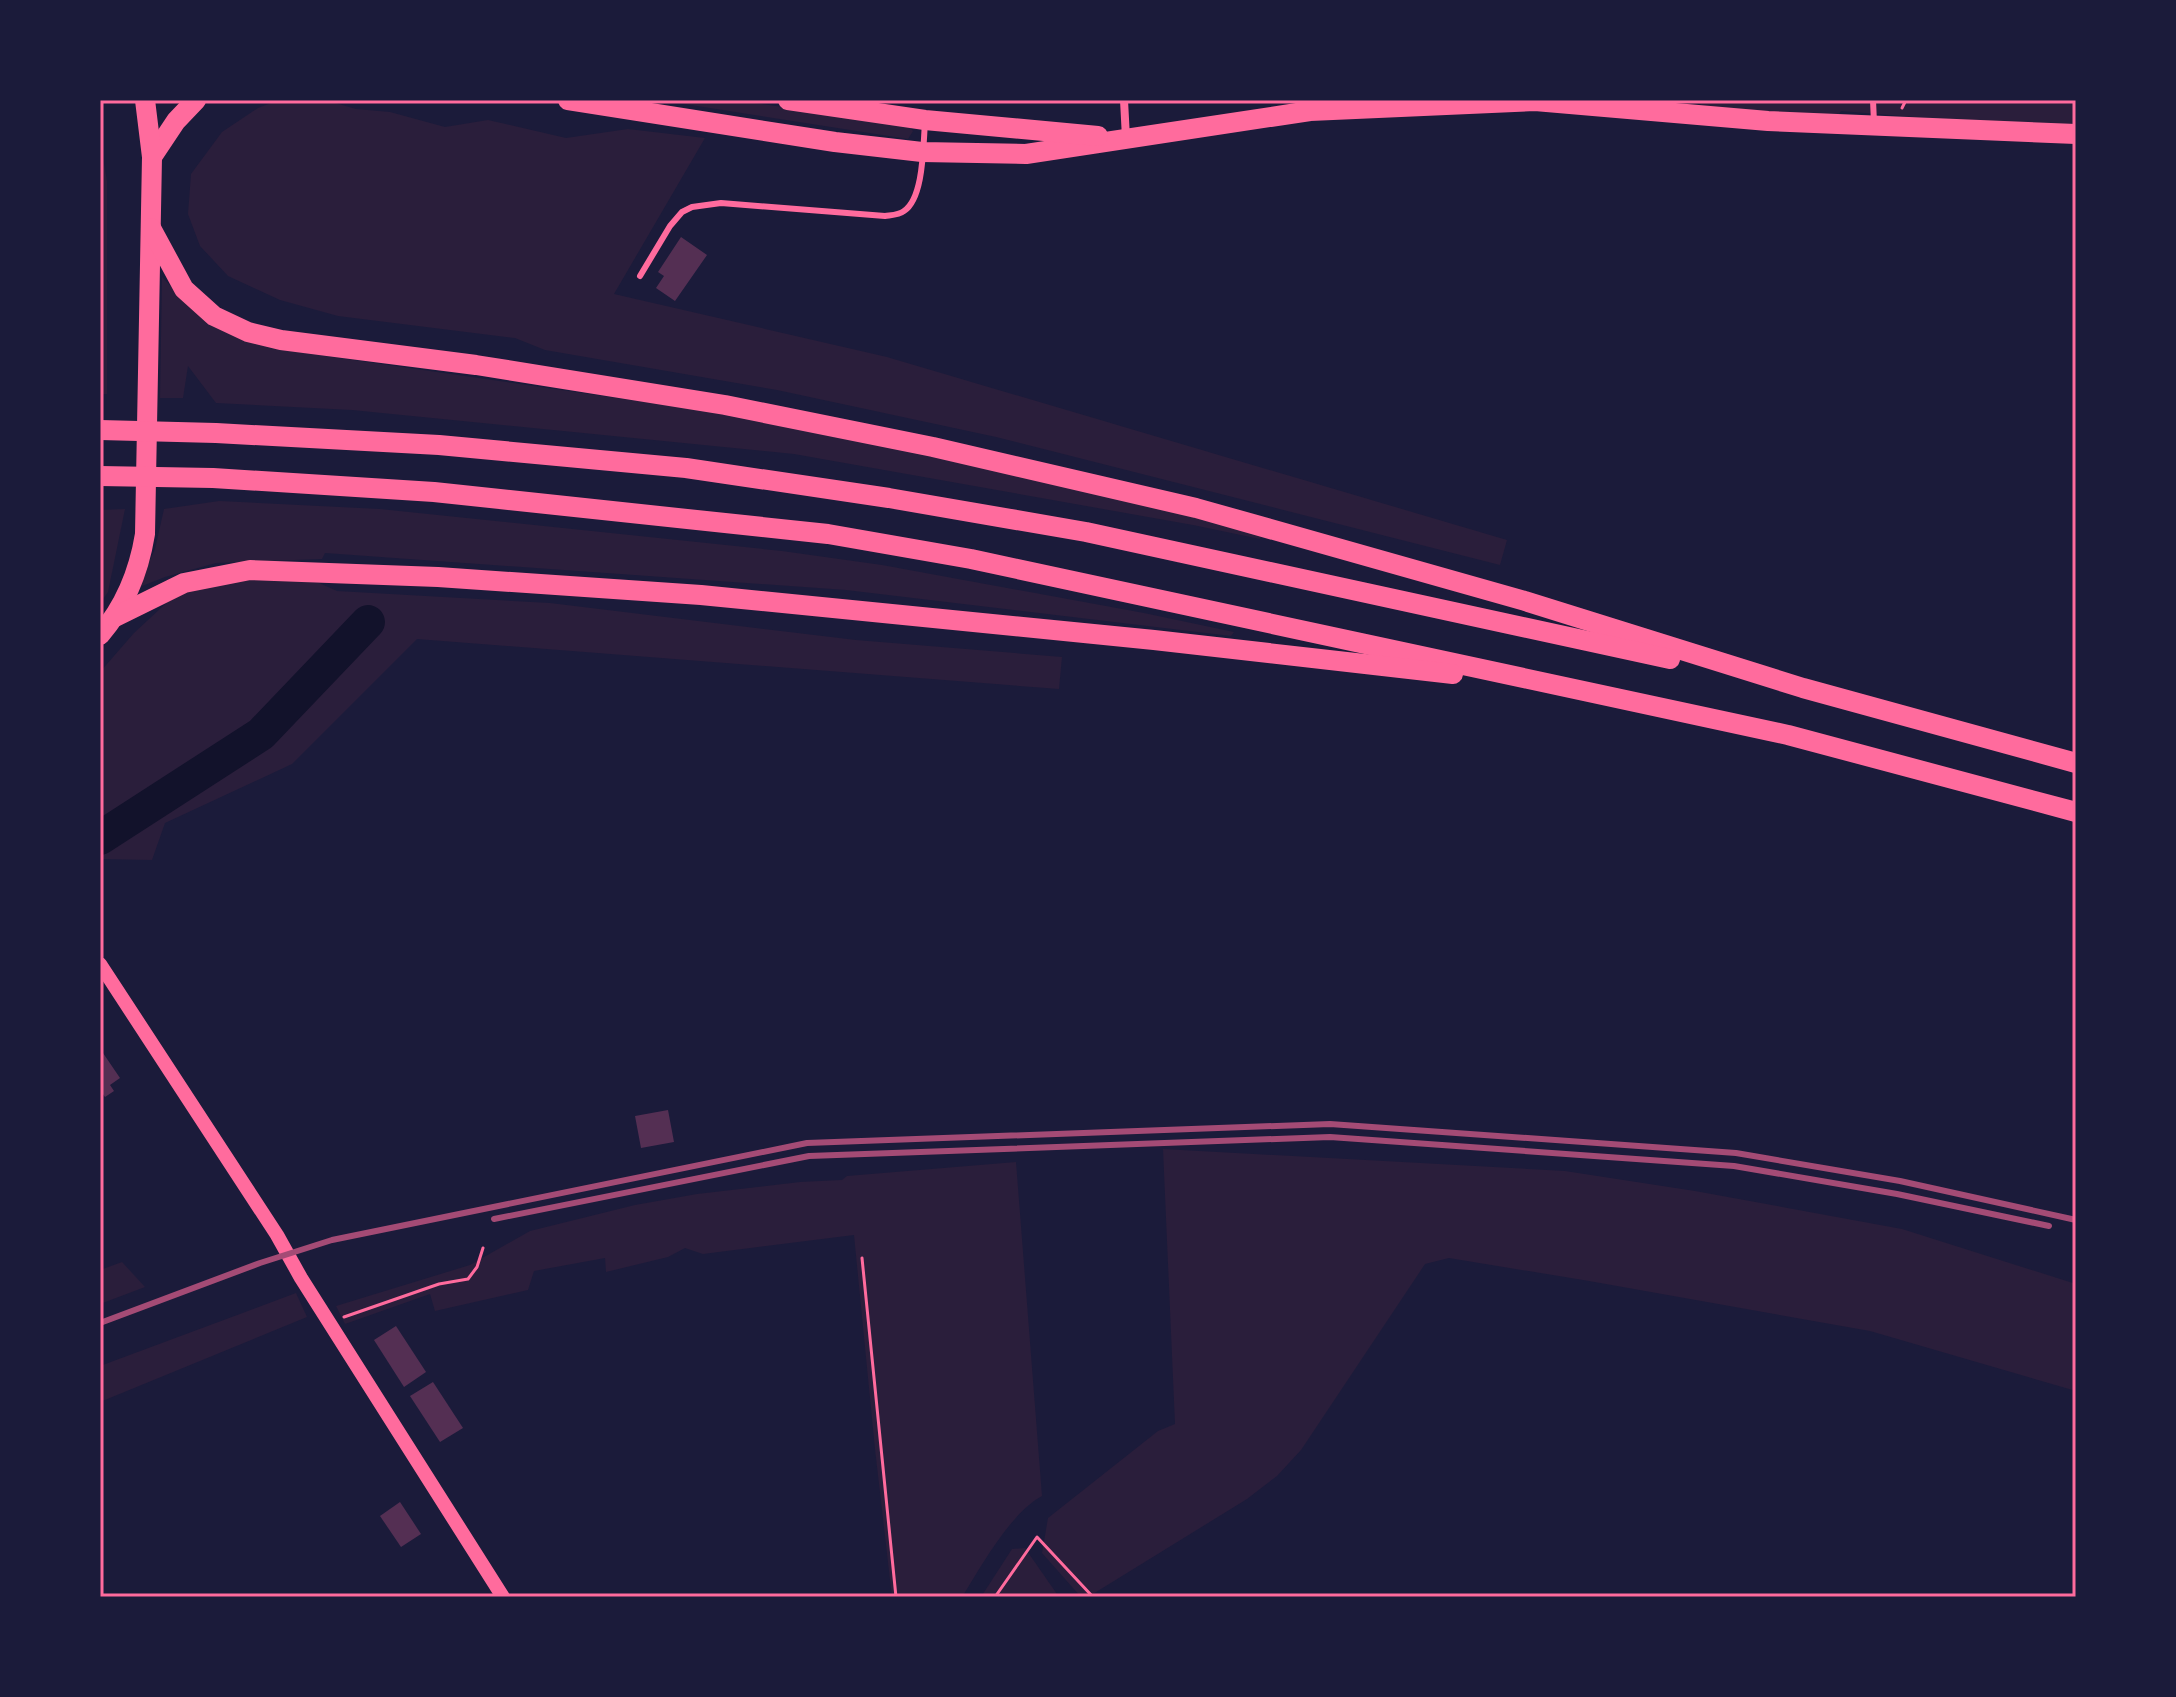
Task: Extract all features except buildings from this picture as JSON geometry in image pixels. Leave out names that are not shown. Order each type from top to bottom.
[{"type":"highway","points":[[100,635],[115,617],[132,582],[145,534],[152,157],[145,100]]},
{"type":"highway","points":[[152,157],[176,121],[196,100]]},
{"type":"highway","points":[[568,100],[835,142],[922,152],[1026,154],[1310,111],[1535,100],[1768,121],[2076,134]]},
{"type":"highway","points":[[788,100],[925,120],[1126,138]]},
{"type":"highway","points":[[151,228],[184,289],[214,316],[248,332],[281,340],[476,365],[725,405],[949,451],[1196,508],[1525,601],[1803,688],[2076,763]]},
{"type":"highway","points":[[100,430],[439,445],[686,468],[889,498],[1086,532],[1803,688]]},
{"type":"highway","points":[[100,476],[213,478],[434,492],[828,534],[971,559],[1788,735],[2076,812]]},
{"type":"highway","points":[[115,617],[184,583],[250,570],[438,577],[701,595],[1154,640],[1569,687]]},
{"type":"street","points":[[1124,100],[1126,138]]},
{"type":"street","points":[[100,964],[247,1187],[503,1597]]},
{"type":"lane","points":[[1873,100],[1874,126]]},
{"type":"lane","points":[[640,276],[670,226],[682,212],[692,207],[721,203],[885,216],[905,211],[915,197],[925,120]]},
{"type":"path","points":[[329,1322],[439,1284],[468,1279],[477,1267],[483,1248]]},
{"type":"path","points":[[862,1258],[896,1597]]},
{"type":"path","points":[[995,1597],[1037,1537],[1093,1597]]},
{"type":"shaded area","points":[[279,100],[325,100],[356,109],[390,112],[445,127],[488,120],[566,138],[628,129],[705,138],[614,294],[887,357],[1507,540],[1500,565],[996,437],[777,390],[545,350],[515,338],[338,316],[280,300],[228,276],[200,246],[188,214],[191,174],[222,132],[258,108]]},
{"type":"shaded area","points":[[659,100],[734,100],[908,125],[913,131],[908,139]]},
{"type":"shaded area","points":[[1696,100],[2076,100],[2076,127],[1841,111],[1838,116],[1771,117],[1701,105]]},
{"type":"shaded area","points":[[100,140],[107,181],[107,394],[100,394]]},
{"type":"shaded area","points":[[162,277],[186,302],[239,337],[270,348],[700,410],[1040,479],[1262,534],[1260,539],[794,454],[352,410],[216,403],[188,366],[183,398],[160,398]]},
{"type":"shaded area","points":[[219,501],[380,509],[782,551],[882,565],[1234,632],[1231,636],[846,590],[325,553],[322,559],[216,563],[137,588],[155,549],[164,509]]},
{"type":"shaded area","points":[[125,509],[108,592],[100,603],[100,510]]},
{"type":"shaded area","points":[[265,578],[319,583],[337,591],[550,603],[856,640],[1062,657],[1059,689],[417,639],[292,764],[165,823],[152,860],[100,859],[100,672],[134,633],[176,594]]},
{"type":"shaded area","points":[[1163,1149],[1565,1171],[1902,1229],[2076,1284],[2076,1391],[1870,1331],[1449,1258],[1425,1264],[1301,1450],[1277,1476],[1247,1499],[1088,1597],[1081,1597],[1042,1553],[1048,1518],[1158,1431],[1175,1424]]},
{"type":"shaded area","points":[[1016,1162],[1042,1496],[1008,1528],[962,1597],[892,1597],[854,1235],[703,1254],[685,1248],[668,1257],[606,1272],[605,1258],[534,1271],[528,1290],[435,1311],[430,1294],[345,1324],[336,1306],[470,1265],[530,1231],[635,1205],[697,1194],[842,1180],[847,1176]]},
{"type":"shaded area","points":[[122,1262],[145,1287],[100,1304],[100,1270]]},
{"type":"shaded area","points":[[296,1293],[307,1317],[100,1402],[100,1366]]},
{"type":"shaded area","points":[[1025,1548],[1059,1597],[981,1597],[1012,1549]]},
{"type":"waterway","points":[[100,838],[261,734],[368,622]]},
{"type":"railway","points":[[100,1323],[260,1263],[332,1240],[807,1143],[1330,1124],[1736,1153],[1900,1181],[2076,1220]]},
{"type":"railway","points":[[494,1219],[809,1156],[1330,1137],[1734,1166],[1897,1194],[2049,1226]]}]
